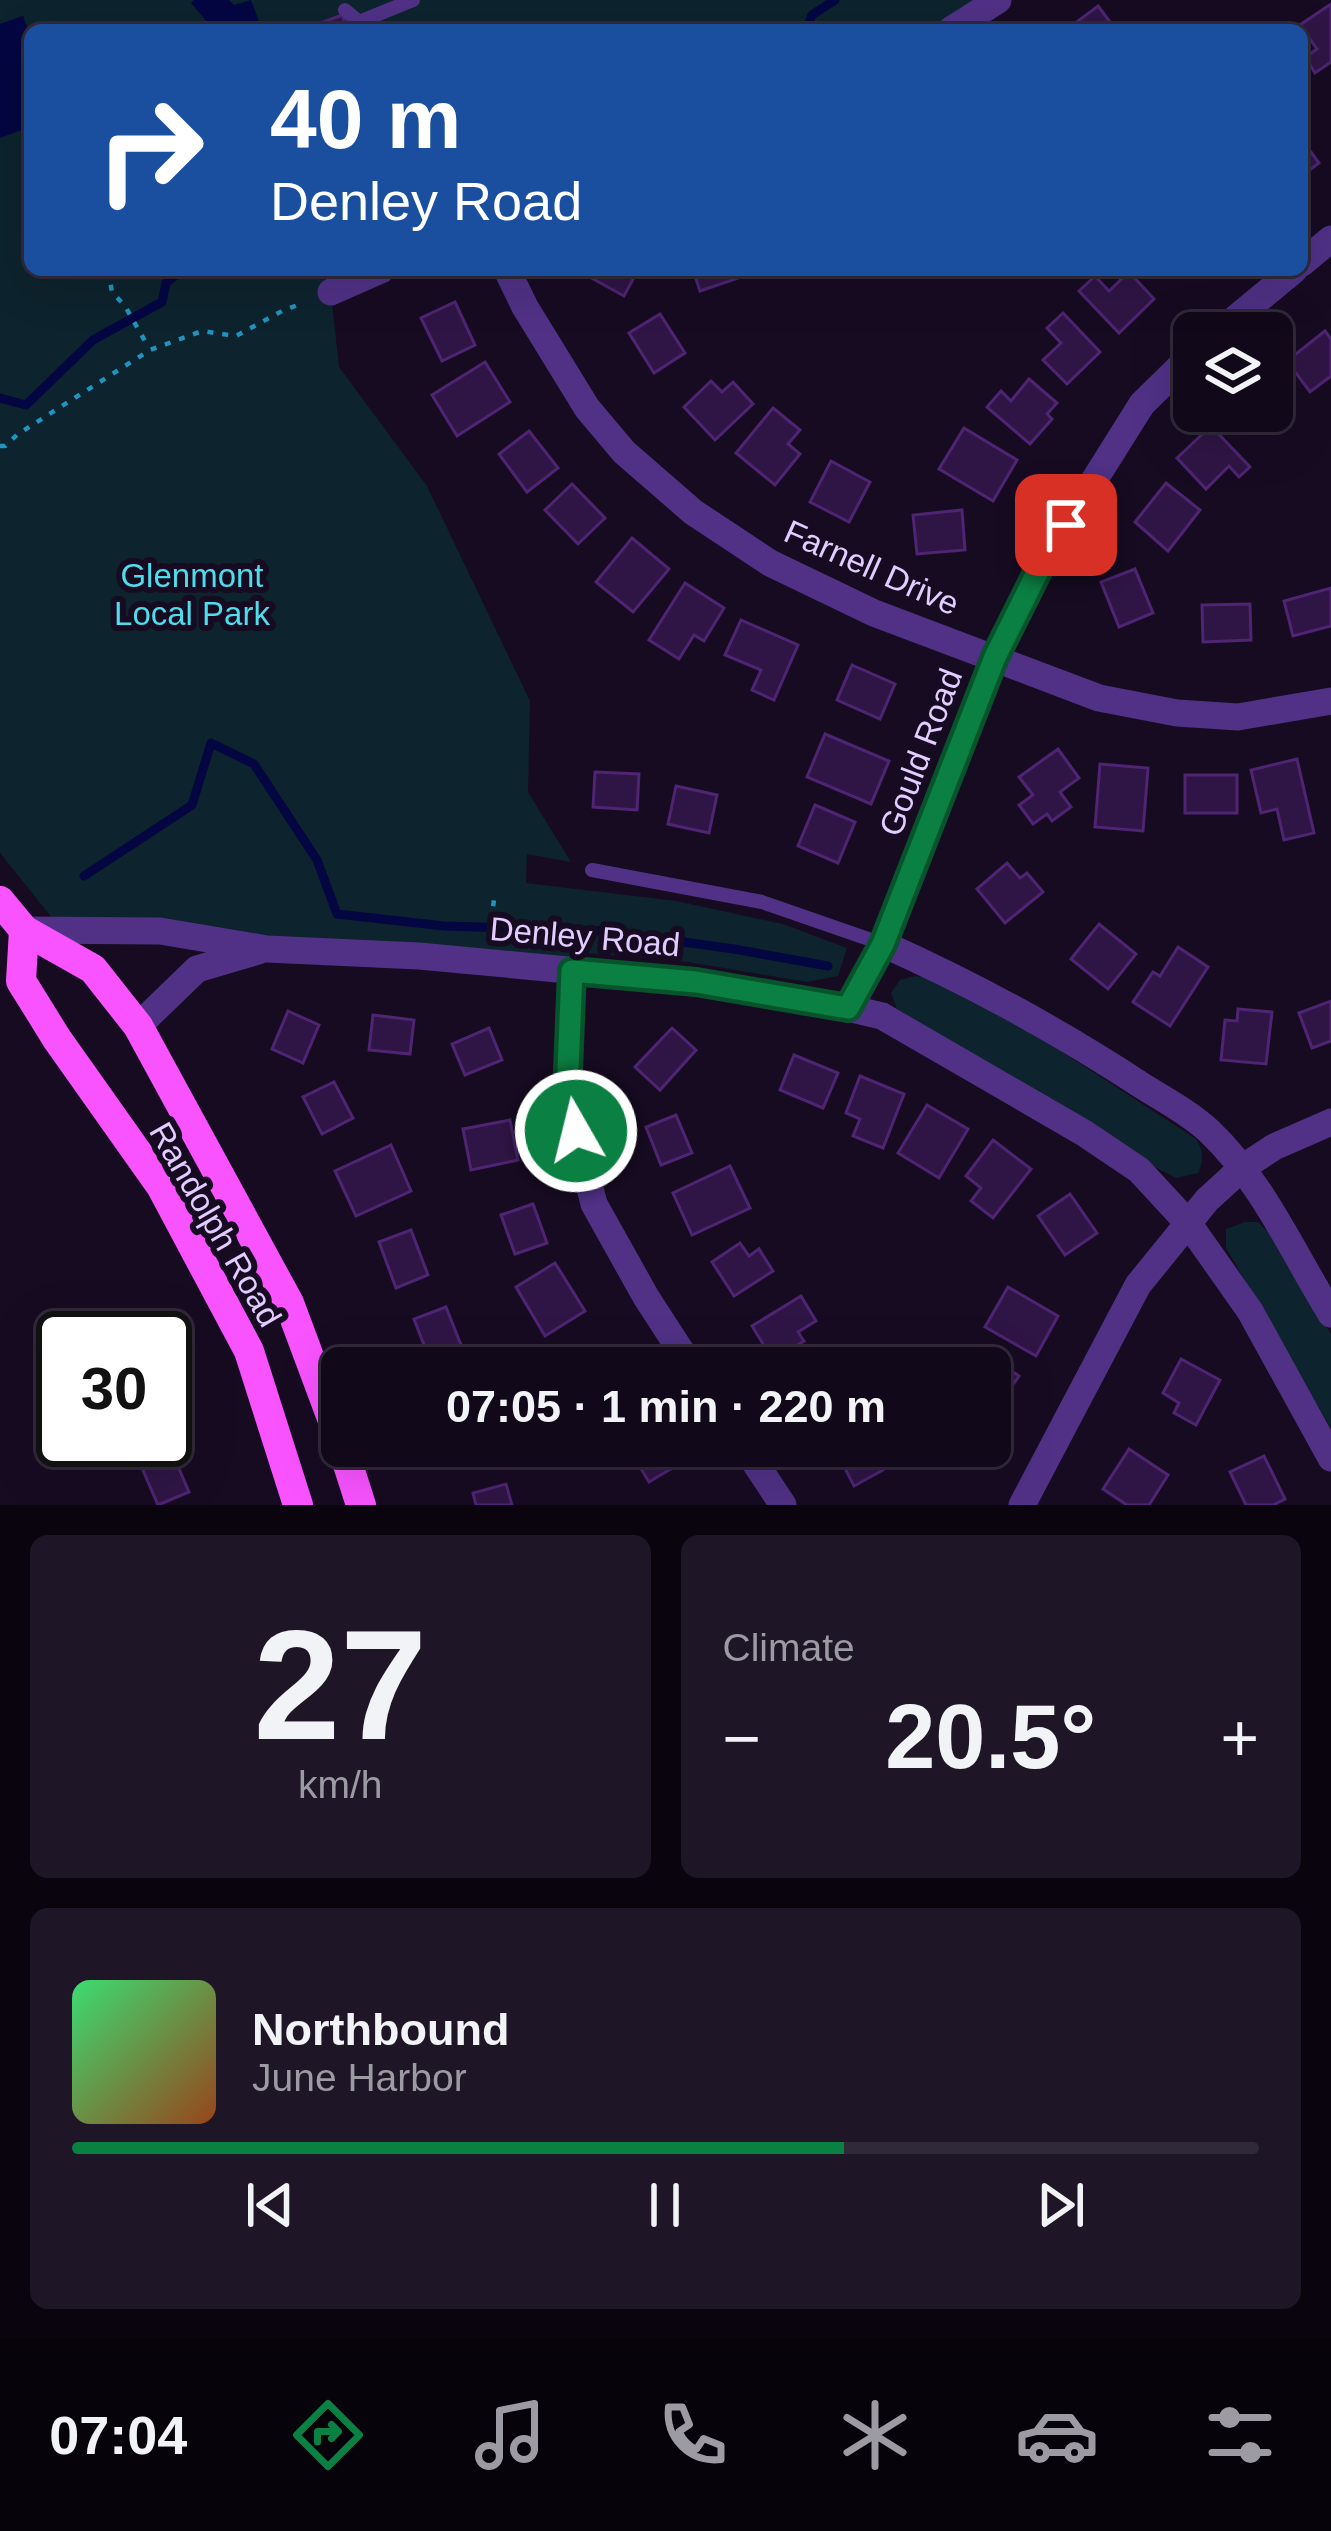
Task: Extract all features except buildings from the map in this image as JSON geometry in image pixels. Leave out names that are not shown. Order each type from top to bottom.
[{"type":"main road","name":"Randolph Road","points":[[0,901],[24,931],[93,969],[138,1026],[289,1303],[321,1389]]},
{"type":"main road","name":"Randolph Road","points":[[24,931],[21,981],[56,1039],[161,1186],[249,1351],[298,1505]]},
{"type":"main road","name":"Randolph Road","points":[[349,1467],[361,1505]]},
{"type":"street","points":[[960,24],[998,0]]},
{"type":"street","points":[[331,292],[367,276]]},
{"type":"street","name":"Farnell Drive","points":[[511,276],[587,408],[624,452],[693,512],[770,563],[874,613],[1099,698],[1177,713],[1238,717],[1331,701]]},
{"type":"street","points":[[1243,312],[1287,276]]},
{"type":"street","name":"Gould Road","points":[[848,1008],[883,944],[995,657],[1041,565],[1142,404],[1173,374]]},
{"type":"street","name":"Denley Road","points":[[24,931],[160,931],[267,949],[419,956],[696,982],[882,1016],[1139,1170],[1188,1223],[1250,1311],[1331,1458]]},
{"type":"street","points":[[883,944],[985,993],[1107,1062],[1208,1129],[1268,1207],[1331,1314]]},
{"type":"street","name":"Denley Road","points":[[138,1026],[196,969],[267,949]]},
{"type":"street","points":[[572,971],[567,1095],[594,1204],[678,1347]]},
{"type":"street","points":[[1022,1505],[1138,1285],[1188,1223],[1242,1168],[1274,1147],[1331,1122]]},
{"type":"street","points":[[758,1467],[783,1505]]},
{"type":"lane","points":[[345,10],[359,22],[413,0]]},
{"type":"lane","points":[[592,870],[762,902],[883,944]]},
{"type":"path","points":[[109,276],[112,292],[150,350]]},
{"type":"path","points":[[0,446],[150,350],[202,331],[236,336],[281,311],[331,292]]},
{"type":"path","points":[[488,946],[494,900]]},
{"type":"green space","name":"Glenmont Local Park","points":[[0,0],[998,0],[960,24],[24,24],[24,276],[368,276],[331,293],[339,367],[427,486],[530,701],[528,792],[571,862],[527,854],[526,883],[676,901],[783,924],[847,948],[838,976],[807,982],[688,962],[575,952],[572,971],[53,919],[0,853]]},
{"type":"green space","points":[[935,979],[1030,1031],[1196,1139],[1202,1156],[1198,1173],[1176,1178],[1151,1165],[897,1009],[891,993],[900,980]]},
{"type":"green space","points":[[1258,1222],[1270,1234],[1331,1334],[1331,1428],[1226,1248],[1226,1229]]},
{"type":"shaded area","points":[[229,0],[234,5],[251,0],[260,24],[209,24],[191,3]]},
{"type":"shaded area","points":[[23,16],[26,24],[24,129],[0,138],[0,24]]},
{"type":"waterway","points":[[808,24],[812,15],[835,0]]},
{"type":"waterway","points":[[0,398],[26,405],[93,340],[162,302],[166,283],[175,276]]},
{"type":"waterway","points":[[84,876],[192,805],[211,743],[254,764],[317,860],[337,914],[444,926],[604,931],[828,966]]},
{"type":"route","points":[[576,1131],[567,1095],[572,971],[696,982],[848,1008],[883,944],[995,657],[1066,525]]}]
